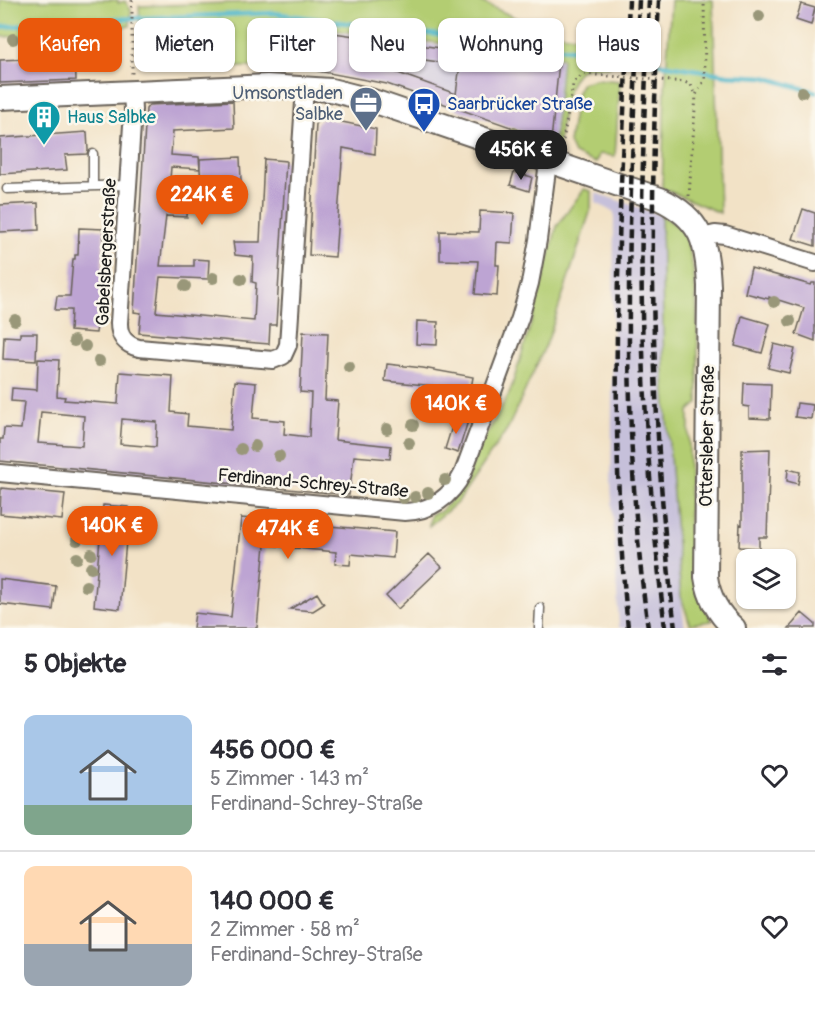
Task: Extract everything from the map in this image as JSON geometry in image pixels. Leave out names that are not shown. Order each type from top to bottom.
[{"type":"main road","points":[[0,98],[267,86],[331,90],[356,96],[660,199],[688,217],[702,237]]},
{"type":"main road","name":"Ottersleber Straße","points":[[702,237],[709,286],[706,578],[716,609],[734,628]]},
{"type":"street","name":"Gabelsbergerstraße","points":[[132,92],[133,110],[120,333],[125,341],[139,348],[269,360],[279,359],[285,353],[288,345],[305,87]]},
{"type":"street","name":"Ferdinand-Schrey-Straße","points":[[0,473],[405,512],[420,510],[436,504],[453,489],[463,473],[520,318],[535,262],[553,163]]},
{"type":"street","points":[[702,237],[715,234],[725,235],[815,263]]},
{"type":"lane","points":[[93,154],[93,186]]},
{"type":"lane","points":[[7,189],[128,185]]},
{"type":"lane","points":[[539,628],[540,608]]},
{"type":"path","points":[[132,0],[132,92]]},
{"type":"path","points":[[696,94],[703,86],[705,79],[704,0]]},
{"type":"path","points":[[553,163],[573,85],[581,75],[588,73],[685,82],[691,85],[696,94],[688,217]]},
{"type":"shaded area","points":[[337,32],[349,34],[349,72],[426,72],[426,43],[438,45],[438,72],[561,72],[553,142],[387,86],[326,72],[337,72]]},
{"type":"shaded area","points":[[596,193],[661,215],[664,380],[685,628],[619,628],[611,485],[614,212],[596,203]]},
{"type":"green space","points":[[0,0],[118,0],[118,3],[125,1],[131,10],[130,26],[122,27],[122,18],[18,18],[18,36],[0,37]]},
{"type":"green space","points":[[313,0],[477,0],[516,18],[438,18],[438,43],[426,41],[426,18],[349,18],[349,32],[337,31],[337,18],[247,18],[247,67],[235,67],[235,18],[140,18],[139,6]]},
{"type":"green space","points":[[671,0],[713,0],[720,213],[662,188]]},
{"type":"green space","points":[[564,34],[576,36],[576,72],[579,72],[568,90],[558,147],[554,146],[561,72],[564,72]]},
{"type":"green space","points":[[596,79],[620,81],[615,156],[599,154],[596,163],[574,154],[569,143],[577,92],[582,83]]},
{"type":"green space","points":[[584,189],[591,191],[591,209],[548,340],[508,428],[458,502],[429,526],[431,514],[440,512],[465,485],[476,454],[510,392],[535,311],[557,226]]},
{"type":"green space","points":[[661,215],[680,229],[687,243],[692,262],[697,312],[698,403],[689,411],[689,532],[695,539],[696,591],[712,621],[690,624],[681,597],[664,380]]},
{"type":"building","points":[[801,4],[815,8],[811,25],[796,20]]},
{"type":"building","points":[[337,33],[349,35],[349,72],[395,72],[456,94],[459,72],[558,72],[551,141],[387,84],[323,72],[337,72]]},
{"type":"building","points":[[426,46],[438,48],[438,62],[426,60]]},
{"type":"building","points":[[18,59],[18,72],[76,72],[76,80],[0,83],[0,60]]},
{"type":"building","points":[[233,101],[234,128],[173,131],[171,155],[199,157],[200,169],[171,167],[169,192],[188,193],[187,217],[166,216],[160,266],[194,266],[194,259],[209,260],[208,279],[160,277],[156,312],[254,321],[256,283],[252,282],[253,257],[235,255],[233,242],[260,242],[264,159],[286,161],[276,325],[270,325],[269,344],[139,333],[141,313],[134,312],[146,109],[149,105]]},
{"type":"building","points":[[323,118],[376,129],[375,154],[343,148],[335,257],[309,255],[316,123]]},
{"type":"building","name":"Haus Salbke","points":[[87,132],[87,154],[65,155],[67,170],[0,174],[0,138]]},
{"type":"building","points":[[240,157],[241,181],[201,183],[200,159]]},
{"type":"building","points":[[514,172],[532,177],[529,191],[510,185]]},
{"type":"building","points":[[38,203],[39,230],[0,232],[0,205]]},
{"type":"building","points":[[803,209],[815,213],[815,246],[793,239]]},
{"type":"building","points":[[480,211],[514,213],[512,243],[497,242],[496,265],[499,265],[497,296],[475,294],[478,261],[440,260],[440,231],[479,232]]},
{"type":"building","points":[[79,228],[104,229],[96,333],[70,331],[71,310],[55,310],[57,296],[70,296],[73,259],[75,255],[78,255]]},
{"type":"building","points":[[751,268],[811,285],[815,283],[815,341],[796,334],[804,308],[769,297],[769,299],[745,293]]},
{"type":"building","points":[[742,316],[770,324],[762,353],[735,346]]},
{"type":"building","points":[[417,321],[438,322],[437,345],[416,344]]},
{"type":"building","points":[[303,332],[328,333],[325,400],[338,401],[335,440],[391,446],[390,459],[354,456],[349,495],[0,461],[0,439],[3,439],[4,428],[21,429],[24,402],[11,401],[12,388],[37,390],[38,359],[59,360],[57,396],[65,397],[64,400],[118,404],[120,372],[173,376],[171,412],[188,414],[187,426],[231,430],[235,381],[256,383],[253,418],[285,421],[284,434],[309,437],[311,393],[300,392]],"holes":[[[41,412],[84,416],[82,446],[38,443]],[[122,419],[157,422],[156,447],[120,444]]]},
{"type":"building","points":[[20,333],[37,333],[36,361],[3,359],[4,336],[20,337]]},
{"type":"building","points":[[774,344],[795,349],[789,373],[768,368]]},
{"type":"building","points":[[387,364],[473,377],[468,406],[432,399],[435,386],[385,381]]},
{"type":"building","points":[[744,383],[771,384],[770,419],[749,418],[749,407],[743,406]]},
{"type":"building","points":[[797,403],[813,405],[811,419],[795,417]]},
{"type":"building","points":[[455,417],[468,421],[458,453],[445,449]]},
{"type":"building","points":[[770,449],[767,537],[759,537],[759,548],[739,547],[740,524],[742,525],[742,450]]},
{"type":"building","points":[[788,469],[800,472],[798,484],[787,481]]},
{"type":"building","points":[[1,488],[65,494],[62,520],[0,514]]},
{"type":"building","points":[[103,505],[129,507],[120,609],[94,606]]},
{"type":"building","points":[[241,518],[395,532],[393,558],[351,554],[350,565],[335,564],[336,552],[265,545],[257,628],[193,628],[195,613],[231,617]]},
{"type":"building","points":[[429,554],[442,567],[398,609],[386,596]]},
{"type":"building","points":[[0,579],[56,586],[53,610],[0,604]]},
{"type":"building","points":[[317,593],[324,604],[313,611],[290,609]]},
{"type":"building","points":[[802,613],[815,624],[815,628],[789,628]]},
{"type":"waterway","points":[[0,27],[113,19],[274,13],[411,32],[579,50],[727,75],[764,77],[815,92]]},
{"type":"railway","points":[[628,628],[618,471],[617,314],[629,0]]},
{"type":"railway","points":[[639,0],[630,236],[630,393],[639,550],[648,628]]},
{"type":"railway","points":[[649,0],[642,219],[643,351],[651,490],[665,628]]},
{"type":"railway","points":[[659,0],[653,236],[656,393],[666,550],[675,628]]},
{"type":"place","name":"Umsonstladen Salbke","points":[[366,132]]},
{"type":"place","name":"Saarbrücker Straße","points":[[424,133]]},
{"type":"place","name":"Haus Salbke","points":[[44,146]]}]
